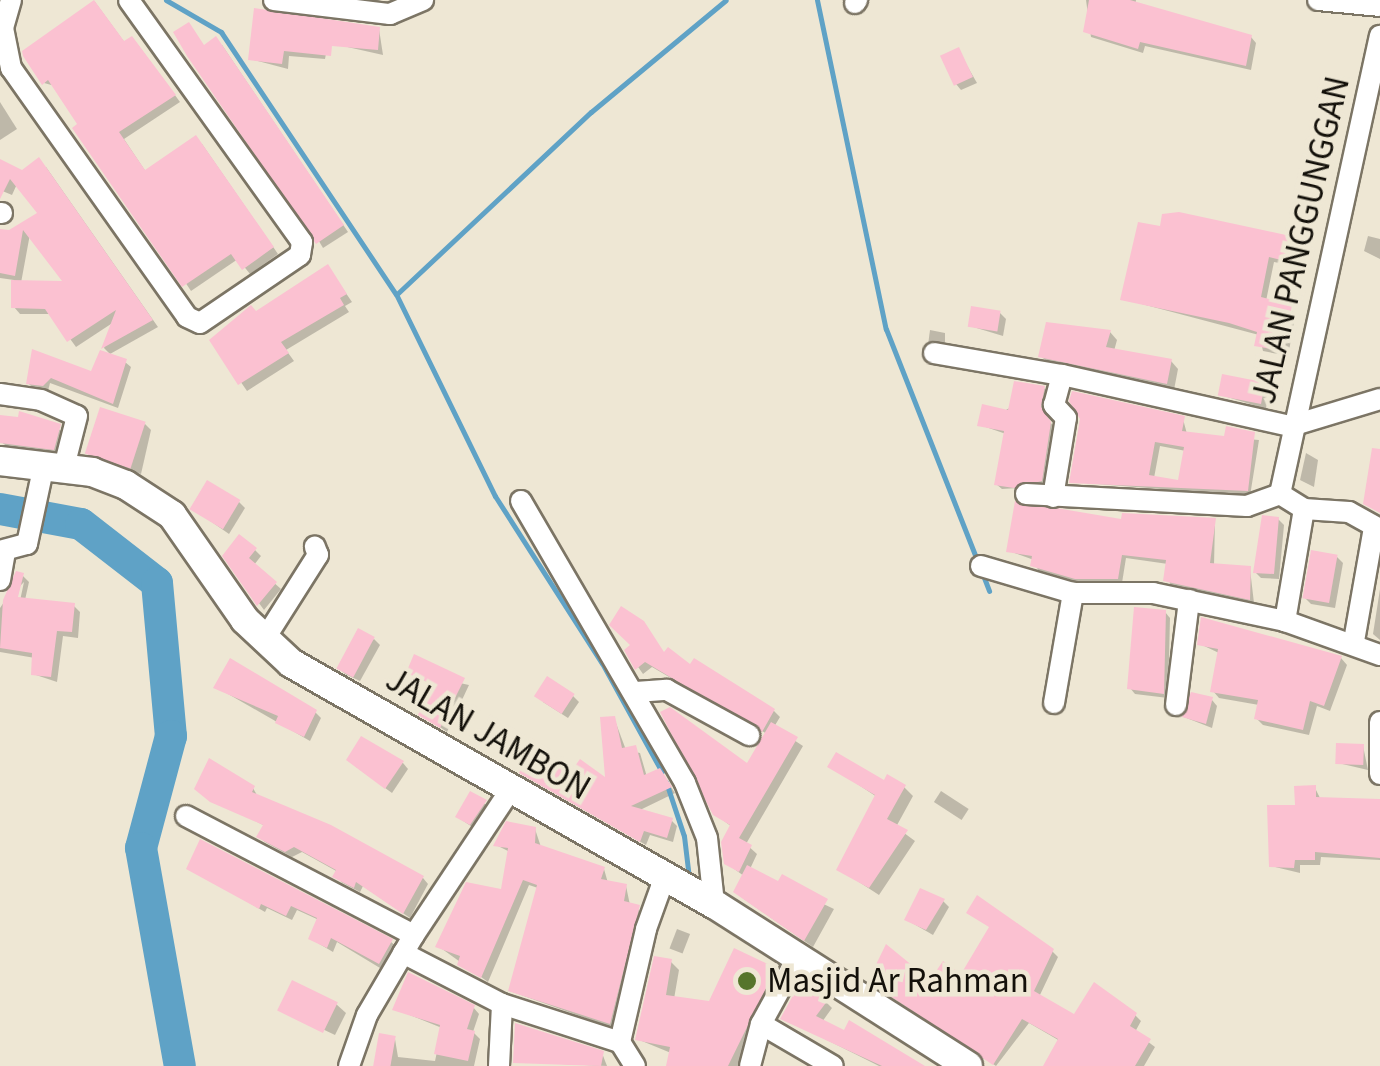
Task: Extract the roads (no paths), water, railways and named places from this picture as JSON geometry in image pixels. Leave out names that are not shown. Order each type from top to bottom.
[{"type":"main road","name":"JALAN JAMBON","points":[[0,461],[54,466],[126,485],[172,515],[264,640],[509,792],[666,876],[800,955],[968,1066]]},
{"type":"street","points":[[6,7],[4,42],[18,80],[195,322],[300,255],[302,242],[130,0]]},
{"type":"street","points":[[274,0],[390,14],[423,0]]},
{"type":"street","points":[[1318,0],[1380,6]]},
{"type":"street","name":"JALAN PANGGUNGGAN","points":[[1380,36],[1291,426],[1380,399]]},
{"type":"street","points":[[934,353],[1062,375],[1291,426],[1280,494]]},
{"type":"street","points":[[1053,497],[1066,418],[1054,405],[1062,375]]},
{"type":"street","points":[[0,394],[46,402],[77,416],[38,498],[29,538],[22,548],[2,551],[0,580]]},
{"type":"street","points":[[1026,494],[1247,506],[1280,494]]},
{"type":"street","points":[[1280,494],[1304,509],[1349,512],[1377,528],[1354,641]]},
{"type":"street","points":[[521,500],[636,692],[702,826],[714,904]]},
{"type":"street","points":[[1285,621],[1304,509]]},
{"type":"street","points":[[264,640],[318,555],[315,547]]},
{"type":"street","points":[[981,566],[1072,593],[1189,600],[1285,621],[1354,641],[1380,655]]},
{"type":"street","points":[[1054,703],[1072,593]]},
{"type":"street","points":[[1176,705],[1189,600]]},
{"type":"street","points":[[636,692],[667,690],[749,735]]},
{"type":"street","points":[[1380,722],[1380,774]]},
{"type":"street","points":[[348,1066],[367,1015],[408,944],[509,792]]},
{"type":"street","points":[[186,816],[408,944],[502,1004],[620,1042],[635,1066]]},
{"type":"street","points":[[620,1042],[646,928],[666,876]]},
{"type":"street","points":[[750,1066],[762,1024],[800,955]]},
{"type":"street","points":[[499,1066],[502,1004]]},
{"type":"street","points":[[762,1024],[834,1066]]},
{"type":"waterway","points":[[166,0],[221,32],[396,294],[495,496],[602,663],[662,772]]},
{"type":"waterway","points":[[397,294],[591,112],[726,0]]},
{"type":"waterway","points":[[817,0],[886,329],[977,560]]},
{"type":"waterway","points":[[0,509],[81,524],[157,583],[171,736],[141,848],[180,1066]]},
{"type":"waterway","points":[[983,575],[989,591]]},
{"type":"waterway","points":[[666,782],[684,836],[689,878]]},
{"type":"place","name":"Masjid Ar Rahman","points":[[747,981]]}]
